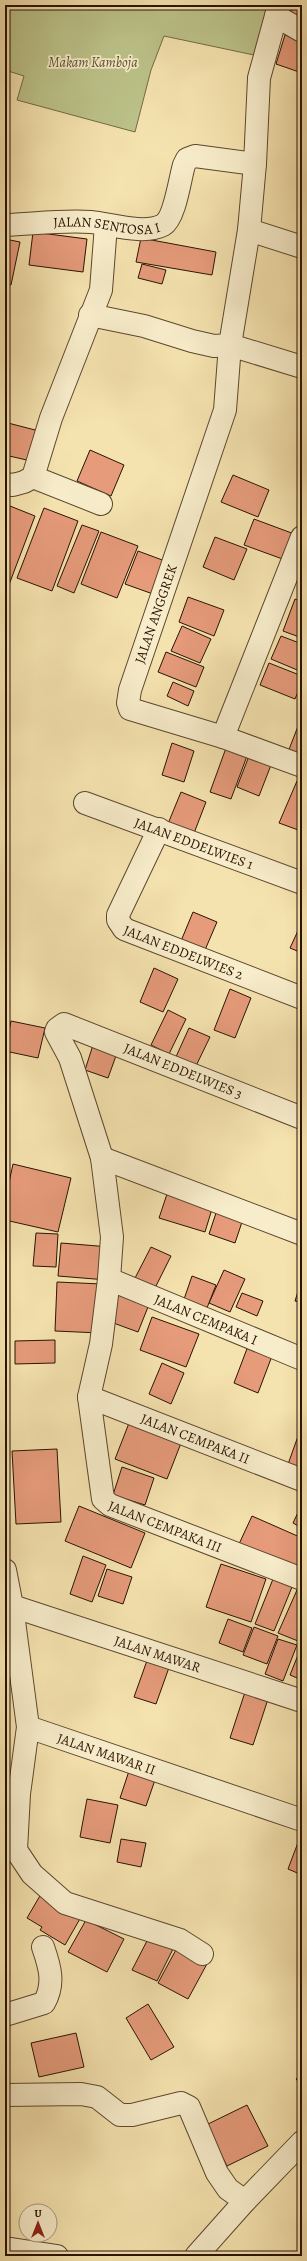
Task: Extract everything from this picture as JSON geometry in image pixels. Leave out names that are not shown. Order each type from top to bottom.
[{"type":"street","points":[[222,345],[249,230],[255,164],[258,78],[278,10],[302,31]]},
{"type":"street","name":"JALAN SENTOSA I","points":[[5,225],[91,222],[140,229],[164,224],[171,216],[184,165],[187,159],[196,156],[255,164]]},
{"type":"street","points":[[5,484],[13,485],[24,482],[32,476],[51,418],[101,290],[106,225]]},
{"type":"street","points":[[249,230],[302,247]]},
{"type":"street","points":[[90,315],[144,326],[192,341],[222,345],[302,367]]},
{"type":"street","name":"JALAN ANGGREK","points":[[222,345],[225,410],[130,690],[128,703],[130,709],[223,737],[302,766]]},
{"type":"street","points":[[32,476],[101,504]]},
{"type":"street","points":[[223,737],[302,537]]},
{"type":"street","name":"JALAN EDDELWIES 1","points":[[85,803],[302,883]]},
{"type":"street","name":"JALAN EDDELWIES 2","points":[[159,830],[118,915],[120,924],[124,929],[302,998]]},
{"type":"street","name":"JALAN EDDELWIES 3","points":[[102,1158],[70,1058],[56,1032],[57,1029],[64,1024],[302,1118]]},
{"type":"street","points":[[89,1397],[101,1344],[110,1279],[112,1237],[102,1158],[302,1234]]},
{"type":"street","name":"JALAN CEMPAKA I","points":[[110,1279],[302,1359]]},
{"type":"street","name":"JALAN CEMPAKA II","points":[[89,1397],[302,1480]]},
{"type":"street","name":"JALAN CEMPAKA III","points":[[89,1397],[102,1494],[106,1502],[302,1579]]},
{"type":"street","points":[[5,1570],[12,1606],[28,1727],[19,1794],[16,1850],[32,1874],[64,1903],[180,1940],[202,1954]]},
{"type":"street","name":"JALAN MAWAR","points":[[12,1606],[302,1701]]},
{"type":"street","name":"JALAN MAWAR II","points":[[28,1727],[302,1820]]},
{"type":"street","points":[[5,2015],[44,2003],[49,1994],[51,1985],[50,1967],[43,1947]]},
{"type":"street","points":[[5,2095],[81,2094],[97,2097],[120,2115],[132,2115],[173,2105],[189,2107],[217,2172],[228,2189],[243,2203]]},
{"type":"street","points":[[201,2251],[243,2203],[302,2142]]},
{"type":"street","points":[[5,2248],[57,2256]]},
{"type":"green space","name":"Makam Kamboja","points":[[5,5],[271,5],[254,55],[164,36],[151,70],[135,132],[17,100],[24,76],[5,70]]},
{"type":"building","points":[[295,5],[302,5],[302,27],[287,19]]},
{"type":"building","points":[[285,35],[302,40],[302,73],[276,64]]},
{"type":"building","points":[[33,232],[87,239],[83,272],[29,265]]},
{"type":"building","points":[[141,238],[216,252],[212,275],[136,262]]},
{"type":"building","points":[[5,239],[20,242],[11,285],[5,283]]},
{"type":"building","points":[[142,264],[166,270],[162,284],[138,278]]},
{"type":"building","points":[[8,423],[39,431],[31,461],[5,455],[5,435]]},
{"type":"building","points":[[90,450],[124,465],[111,496],[77,481]]},
{"type":"building","points":[[233,475],[269,490],[258,517],[221,502]]},
{"type":"building","points":[[10,506],[35,516],[7,590],[5,590],[5,518]]},
{"type":"building","points":[[44,508],[78,521],[52,591],[17,578]]},
{"type":"building","points":[[254,519],[297,535],[288,561],[244,545]]},
{"type":"building","points":[[82,525],[99,531],[74,593],[57,586]]},
{"type":"building","points":[[101,532],[138,546],[117,598],[81,584]]},
{"type":"building","points":[[215,537],[247,549],[234,580],[203,567]]},
{"type":"building","points":[[138,551],[165,561],[153,594],[125,584]]},
{"type":"building","points":[[188,597],[224,610],[214,636],[179,622]]},
{"type":"building","points":[[295,599],[302,602],[302,638],[283,631]]},
{"type":"building","points":[[182,626],[211,639],[200,663],[171,651]]},
{"type":"building","points":[[281,636],[302,644],[302,672],[271,659]]},
{"type":"building","points":[[166,652],[204,667],[196,687],[158,672]]},
{"type":"building","points":[[269,663],[302,676],[302,683],[295,699],[260,685]]},
{"type":"building","points":[[173,682],[194,691],[188,706],[167,696]]},
{"type":"building","points":[[302,716],[302,757],[288,752]]},
{"type":"building","points":[[172,743],[194,751],[184,782],[162,775]]},
{"type":"building","points":[[226,748],[247,756],[231,799],[210,792]]},
{"type":"building","points":[[249,756],[271,765],[259,796],[237,787]]},
{"type":"building","points":[[297,781],[302,783],[301,831],[279,823]]},
{"type":"building","points":[[181,792],[206,802],[191,841],[165,831]]},
{"type":"building","points":[[193,912],[217,922],[205,950],[181,941]]},
{"type":"building","points":[[302,922],[302,953],[290,948]]},
{"type":"building","points":[[154,968],[178,979],[163,1012],[140,1002]]},
{"type":"building","points":[[230,989],[251,998],[235,1038],[214,1030]]},
{"type":"building","points":[[168,1010],[186,1019],[169,1054],[151,1045]]},
{"type":"building","points":[[11,1021],[45,1028],[38,1058],[5,1051]]},
{"type":"building","points":[[189,1028],[210,1037],[195,1068],[175,1059]]},
{"type":"building","points":[[93,1045],[117,1053],[108,1078],[85,1070]]},
{"type":"building","points":[[13,1164],[71,1178],[58,1232],[5,1220],[5,1201]]},
{"type":"building","points":[[167,1194],[212,1209],[205,1232],[159,1218]]},
{"type":"building","points":[[216,1213],[242,1222],[235,1243],[209,1234]]},
{"type":"building","points":[[36,1233],[58,1234],[56,1267],[33,1266]]},
{"type":"building","points":[[61,1243],[110,1247],[107,1280],[58,1276]]},
{"type":"building","points":[[151,1247],[171,1256],[153,1292],[133,1282]]},
{"type":"building","points":[[224,1270],[245,1279],[230,1312],[209,1303]]},
{"type":"building","points":[[192,1276],[216,1285],[205,1313],[182,1305]]},
{"type":"building","points":[[302,1279],[302,1303],[295,1301]]},
{"type":"building","points":[[57,1282],[102,1284],[100,1333],[55,1331]]},
{"type":"building","points":[[242,1293],[263,1301],[257,1316],[236,1307]]},
{"type":"building","points":[[118,1295],[148,1307],[138,1332],[108,1321]]},
{"type":"building","points":[[152,1317],[199,1334],[186,1367],[140,1350]]},
{"type":"building","points":[[55,1340],[55,1363],[15,1364],[15,1341]]},
{"type":"building","points":[[248,1346],[272,1356],[258,1393],[234,1383]]},
{"type":"building","points":[[162,1363],[184,1373],[171,1404],[149,1394]]},
{"type":"building","points":[[131,1418],[183,1438],[167,1479],[115,1459]]},
{"type":"building","points":[[302,1425],[302,1472],[287,1467]]},
{"type":"building","points":[[57,1449],[61,1522],[16,1524],[12,1451]]},
{"type":"building","points":[[122,1467],[154,1478],[145,1505],[113,1495]]},
{"type":"building","points":[[302,1504],[302,1528],[293,1523]]},
{"type":"building","points":[[79,1506],[145,1533],[131,1568],[65,1541]]},
{"type":"building","points":[[252,1516],[302,1538],[302,1555],[296,1568],[239,1544]]},
{"type":"building","points":[[83,1556],[106,1565],[92,1602],[70,1594]]},
{"type":"building","points":[[221,1564],[266,1579],[251,1622],[206,1607]]},
{"type":"building","points":[[107,1569],[132,1577],[123,1604],[98,1596]]},
{"type":"building","points":[[273,1579],[292,1587],[274,1631],[255,1624]]},
{"type":"building","points":[[297,1590],[302,1592],[302,1631],[298,1641],[278,1633]]},
{"type":"building","points":[[228,1619],[252,1628],[243,1652],[219,1643]]},
{"type":"building","points":[[254,1627],[278,1636],[267,1664],[243,1655]]},
{"type":"building","points":[[278,1639],[297,1645],[283,1681],[265,1674]]},
{"type":"building","points":[[300,1650],[302,1651],[302,1680],[290,1675]]},
{"type":"building","points":[[149,1655],[171,1662],[156,1704],[134,1697]]},
{"type":"building","points":[[246,1689],[269,1696],[253,1745],[230,1738]]},
{"type":"building","points":[[130,1768],[156,1777],[146,1806],[120,1798]]},
{"type":"building","points":[[87,1799],[118,1805],[110,1843],[80,1837]]},
{"type":"building","points":[[302,1832],[302,1875],[288,1869]]},
{"type":"building","points":[[121,1839],[146,1843],[141,1867],[117,1862]]},
{"type":"building","points":[[41,1894],[81,1917],[65,1945],[40,1930],[42,1927],[27,1918]]},
{"type":"building","points":[[86,1920],[124,1939],[107,1972],[68,1952]]},
{"type":"building","points":[[149,1937],[173,1949],[157,1981],[132,1970]]},
{"type":"building","points":[[178,1946],[208,1962],[188,1999],[158,1983]]},
{"type":"building","points":[[148,2004],[174,2047],[151,2060],[126,2018]]},
{"type":"building","points":[[76,2033],[84,2067],[39,2077],[31,2043]]},
{"type":"building","points":[[302,2074],[302,2086],[296,2079]]},
{"type":"building","points":[[247,2105],[268,2146],[227,2166],[206,2125]]}]
